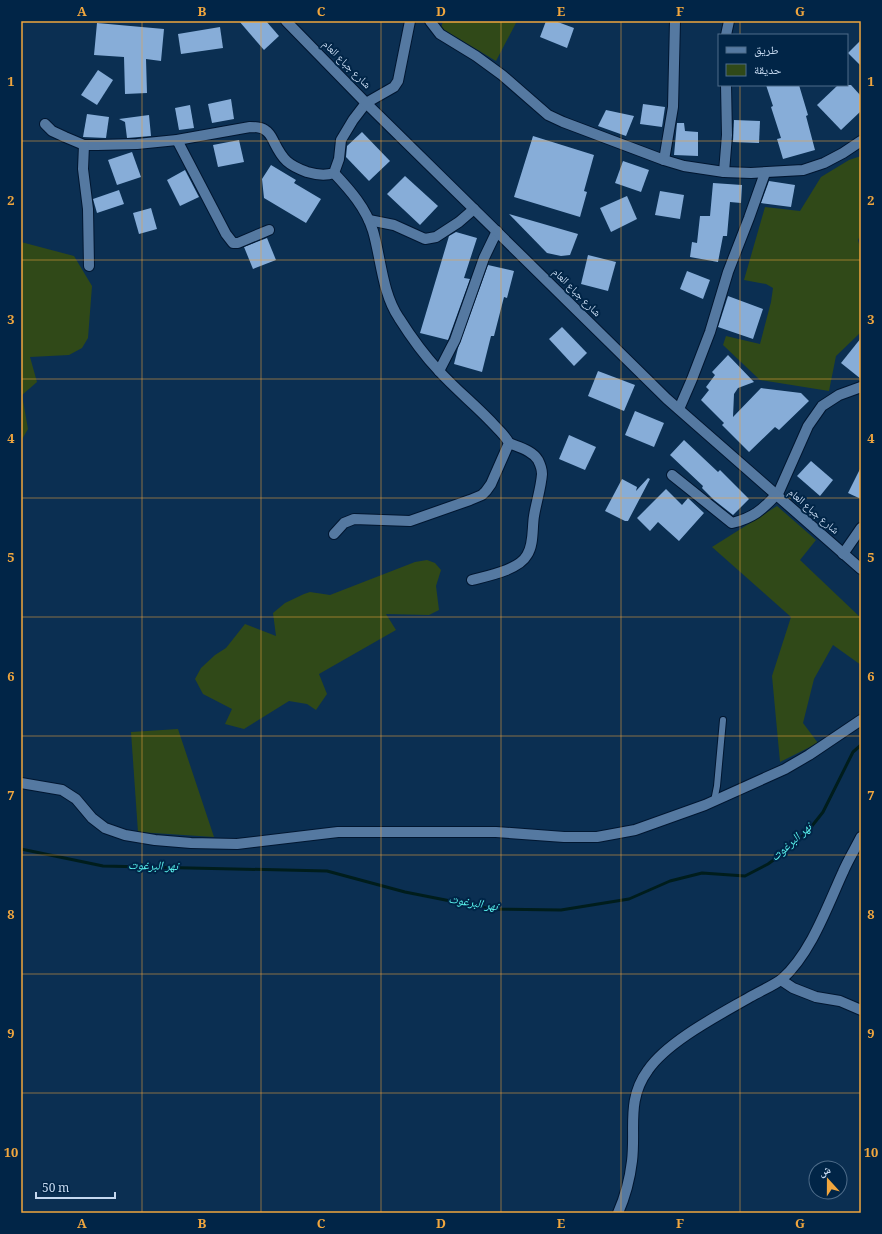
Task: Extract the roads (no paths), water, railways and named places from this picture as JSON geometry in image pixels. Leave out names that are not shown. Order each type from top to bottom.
[{"type":"street","name":"شارع جباع العام","points":[[286,21],[366,103],[679,409],[861,569]]},
{"type":"street","points":[[334,173],[339,159],[341,140],[353,120],[366,103],[394,87],[398,80],[410,21]]},
{"type":"street","points":[[430,21],[440,34],[476,56],[502,75],[548,115],[664,160],[684,166],[724,172],[765,173],[804,170],[824,163],[861,141]]},
{"type":"street","points":[[664,160],[673,107],[675,21]]},
{"type":"street","points":[[726,34],[729,21]]},
{"type":"street","points":[[724,172],[727,135],[726,86]]},
{"type":"street","points":[[45,124],[52,131],[65,138],[84,145],[137,144],[177,140],[250,127],[259,128],[265,130],[271,135],[287,162],[295,168],[321,175],[334,173]]},
{"type":"street","points":[[177,140],[226,234],[233,243],[238,243],[269,230]]},
{"type":"street","points":[[84,145],[83,169],[88,209],[89,266]]},
{"type":"street","points":[[334,173],[357,201],[369,220],[373,231],[381,272],[397,316],[422,351],[439,371],[486,416],[507,438],[509,443],[532,454],[536,458],[541,469],[542,473],[527,556],[513,567],[496,574],[472,580]]},
{"type":"street","points":[[679,409],[710,332],[728,272],[765,173]]},
{"type":"street","points":[[369,220],[394,225],[425,239],[436,237],[459,222],[474,209]]},
{"type":"street","points":[[439,371],[456,340],[484,258],[497,232]]},
{"type":"street","points":[[672,476],[732,523],[746,520],[761,511],[777,496],[808,426],[822,406],[838,395],[861,387]]},
{"type":"street","points":[[334,534],[344,523],[354,519],[410,521],[482,495],[491,484],[509,443]]},
{"type":"street","points":[[843,554],[861,528]]},
{"type":"street","points":[[21,783],[62,790],[76,799],[92,818],[105,828],[125,835],[155,840],[237,844],[338,832],[496,832],[564,837],[598,837],[635,830],[714,801],[772,775],[809,755],[861,720]]},
{"type":"street","points":[[618,1213],[623,1202],[632,1160],[633,1112],[636,1094],[648,1069],[660,1056],[682,1039],[718,1016],[781,980],[796,963],[821,922],[843,871],[861,837]]},
{"type":"street","points":[[781,980],[793,988],[816,997],[840,1001],[861,1010]]},
{"type":"lane","points":[[714,801],[717,786],[723,720]]},
{"type":"waterway","name":"نهر البرغوت","points":[[21,849],[103,866],[327,871],[405,892],[491,909],[561,910],[629,899],[670,881],[702,873],[745,876],[768,864],[786,851],[808,831],[823,812],[853,752],[861,745]]}]
